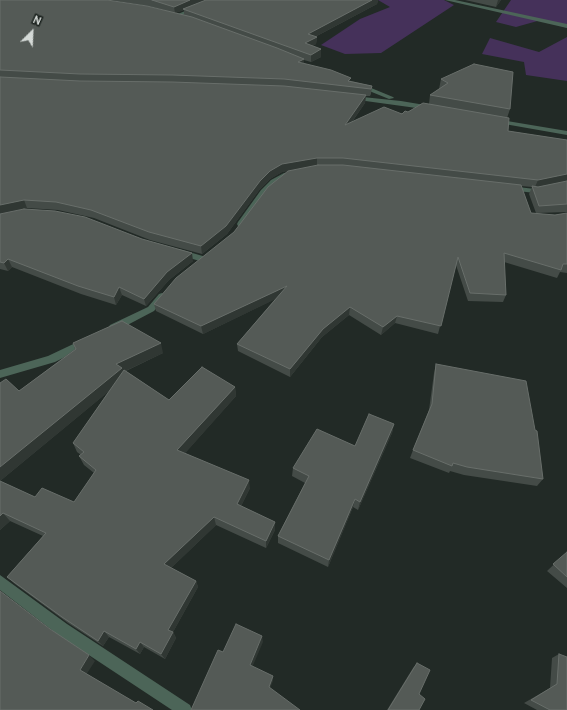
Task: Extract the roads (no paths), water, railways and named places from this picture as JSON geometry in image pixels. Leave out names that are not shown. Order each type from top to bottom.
[{"type":"street","points":[[189,20],[174,15],[217,0]]},
{"type":"street","points":[[448,0],[567,26]]},
{"type":"street","points":[[355,84],[401,103]]},
{"type":"street","points":[[346,97],[401,103],[440,110]]},
{"type":"street","points":[[486,119],[567,133]]},
{"type":"street","points":[[236,231],[264,192],[274,182],[285,175],[296,172]]},
{"type":"street","points":[[501,188],[524,193],[567,185]]},
{"type":"street","points":[[168,249],[203,259]]},
{"type":"street","points":[[105,332],[152,309],[169,288]]},
{"type":"street","points":[[0,374],[51,359],[91,339]]},
{"type":"street","points":[[0,582],[62,629],[185,710]]}]
